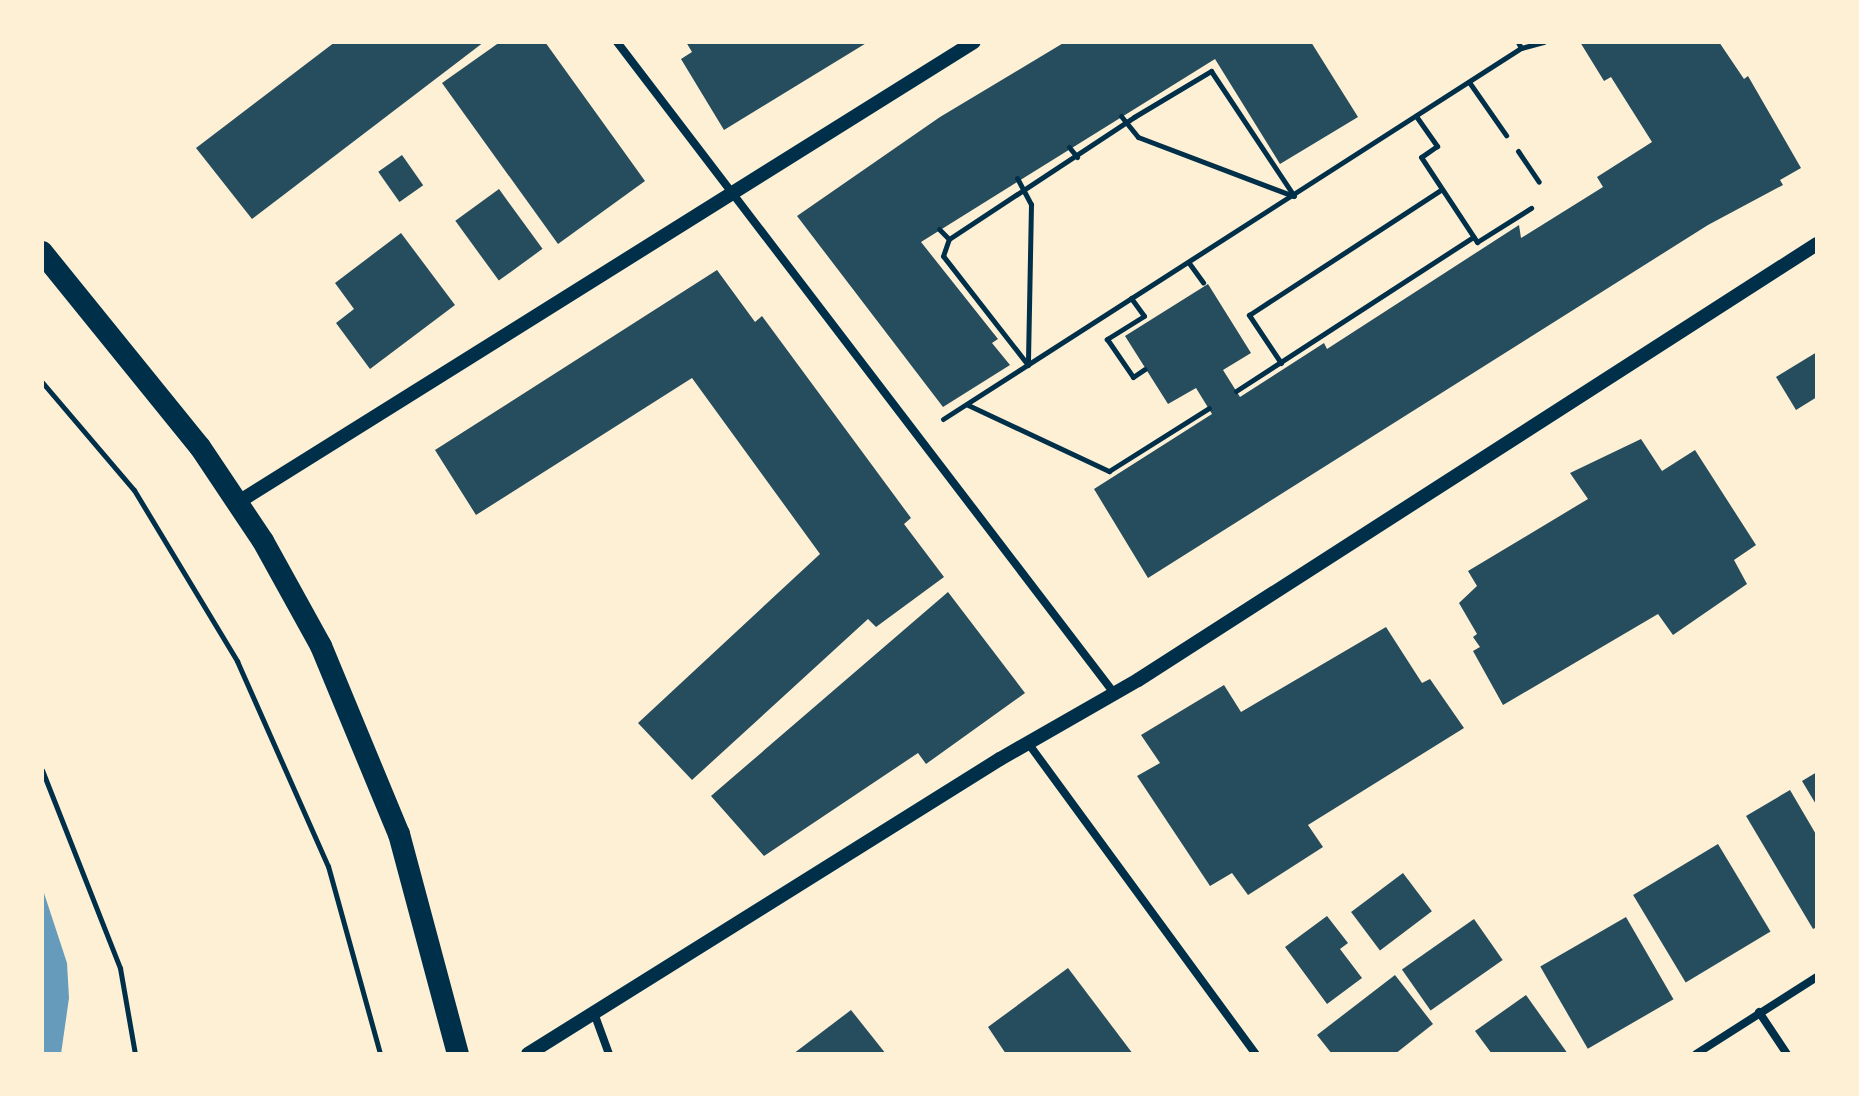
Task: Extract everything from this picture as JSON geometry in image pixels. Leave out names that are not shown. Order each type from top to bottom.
[{"type":"highway","points":[[42,252],[170,406],[237,503],[321,646],[389,804],[428,926],[458,1054]]},
{"type":"street","points":[[617,42],[730,195],[1114,693]]},
{"type":"street","points":[[237,503],[974,42]]},
{"type":"street","points":[[528,1054],[1028,743],[1114,693],[1817,244]]},
{"type":"street","points":[[1028,743],[1256,1054]]},
{"type":"street","points":[[1696,1054],[1817,977]]},
{"type":"street","points":[[1759,1012],[1787,1054]]},
{"type":"street","points":[[594,1013],[609,1054]]},
{"type":"path","points":[[943,419],[1294,196],[1469,82],[1520,45],[1544,42]]},
{"type":"path","points":[[1028,365],[975,302],[943,256],[949,239],[1185,83],[1211,71],[1261,139],[1294,196]]},
{"type":"path","points":[[1469,82],[1506,135]]},
{"type":"path","points":[[1121,116],[1138,137],[1294,196]]},
{"type":"path","points":[[1416,116],[1437,146],[1421,157],[1477,242],[1531,208]]},
{"type":"path","points":[[1069,147],[1077,157]]},
{"type":"path","points":[[1518,151],[1539,182]]},
{"type":"path","points":[[1017,178],[1031,204],[1028,365]]},
{"type":"path","points":[[1281,363],[1249,315],[1441,190]]},
{"type":"path","points":[[939,229],[949,239]]},
{"type":"path","points":[[1236,391],[1473,237]]},
{"type":"path","points":[[1189,263],[1203,282]]},
{"type":"path","points":[[1131,298],[1144,316],[1107,339],[1133,377],[1145,369]]},
{"type":"path","points":[[42,382],[134,490],[237,661],[328,866],[380,1054]]},
{"type":"path","points":[[967,405],[1109,471],[1209,408]]},
{"type":"path","points":[[42,770],[115,953],[135,1054]]},
{"type":"water","points":[[42,887],[67,963],[69,998],[61,1054],[42,1054]]},
{"type":"building","points":[[335,42],[484,42],[252,219],[196,148]]},
{"type":"building","points":[[500,42],[545,42],[645,181],[558,244],[442,83]]},
{"type":"building","points":[[686,42],[868,42],[724,130],[681,59],[692,52]]},
{"type":"building","points":[[1065,42],[1311,42],[1358,117],[1280,164],[1215,59],[921,242],[998,339],[992,343],[1010,365],[943,407],[797,216],[940,117]]},
{"type":"building","points":[[1580,42],[1719,42],[1744,79],[1748,76],[1801,168],[1780,180],[1783,185],[1708,225],[1148,578],[1094,489],[1212,414],[1196,388],[1168,404],[1125,336],[1208,284],[1251,353],[1223,370],[1240,397],[1324,343],[1327,349],[1519,225],[1521,238],[1603,187],[1597,177],[1652,142],[1611,77],[1604,81]]},
{"type":"building","points":[[402,155],[423,185],[399,202],[378,172]]},
{"type":"building","points":[[499,189],[542,249],[499,281],[455,221]]},
{"type":"building","points":[[401,233],[455,305],[370,369],[336,323],[354,309],[335,283]]},
{"type":"building","points":[[717,270],[755,322],[762,316],[911,518],[904,524],[944,577],[876,627],[868,619],[692,780],[638,723],[820,554],[692,378],[476,515],[435,450]]},
{"type":"building","points":[[1817,352],[1817,397],[1796,410],[1776,377]]},
{"type":"building","points":[[1641,439],[1662,471],[1695,450],[1756,545],[1734,560],[1747,584],[1673,635],[1658,614],[1503,705],[1473,651],[1480,647],[1473,637],[1477,634],[1459,603],[1477,586],[1468,571],[1588,499],[1570,473]]},
{"type":"building","points":[[948,592],[1025,693],[926,764],[918,753],[764,856],[711,796]]},
{"type":"building","points":[[1386,627],[1422,683],[1430,679],[1464,728],[1308,825],[1323,847],[1248,895],[1232,873],[1210,886],[1137,776],[1160,763],[1141,735],[1224,685],[1241,712]]},
{"type":"building","points":[[1817,772],[1817,806],[1802,781]]},
{"type":"building","points":[[1790,790],[1817,836],[1817,927],[1813,929],[1746,816]]},
{"type":"building","points":[[1718,844],[1771,931],[1686,982],[1633,895]]},
{"type":"building","points":[[1403,873],[1432,911],[1380,950],[1351,912]]},
{"type":"building","points":[[1327,916],[1348,943],[1340,949],[1362,978],[1327,1004],[1285,947]]},
{"type":"building","points":[[1626,917],[1674,999],[1588,1049],[1540,966]]},
{"type":"building","points":[[1474,919],[1503,960],[1431,1010],[1402,969]]},
{"type":"building","points":[[1068,968],[1133,1054],[1006,1054],[988,1027]]},
{"type":"building","points":[[1395,975],[1433,1024],[1395,1054],[1332,1054],[1317,1035]]},
{"type":"building","points":[[1526,995],[1568,1054],[1492,1054],[1475,1031]]},
{"type":"building","points":[[851,1010],[886,1054],[793,1054]]}]
